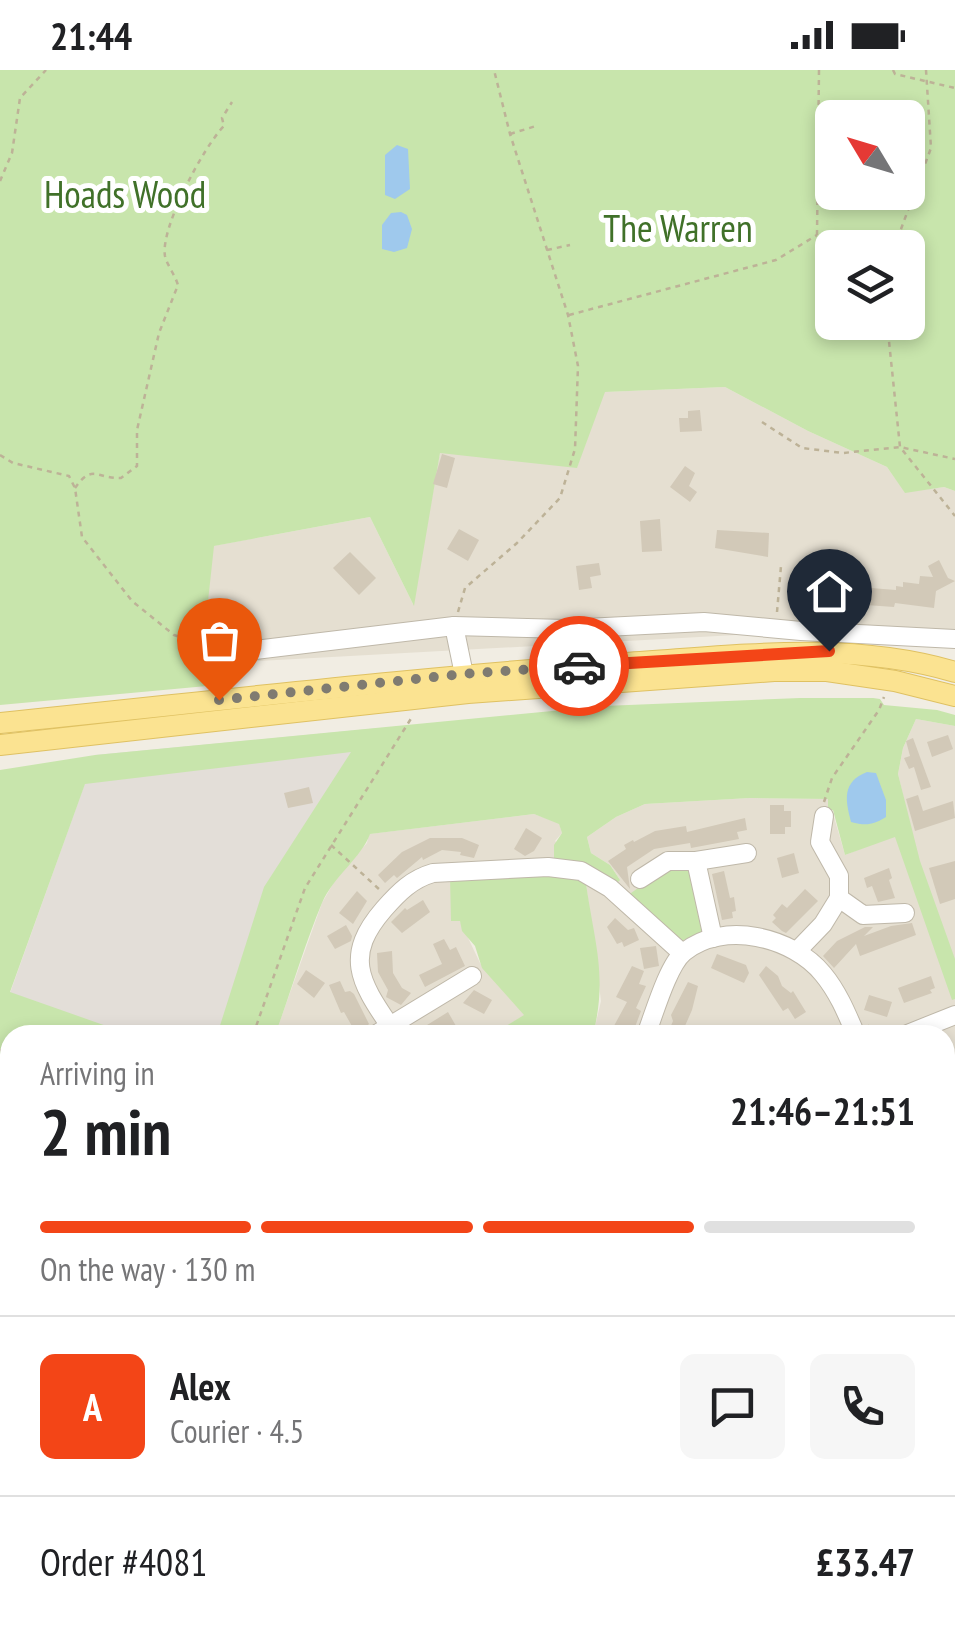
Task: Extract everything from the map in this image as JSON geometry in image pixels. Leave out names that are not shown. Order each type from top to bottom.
[{"type":"main road","points":[[0,724],[829,651],[955,672]]},
{"type":"main road","points":[[0,745],[425,700],[465,683],[774,670],[878,678],[955,696]]},
{"type":"street","points":[[230,653],[454,626],[566,628],[704,622],[955,639]]},
{"type":"street","points":[[454,626],[465,683]]},
{"type":"street","points":[[797,951],[839,898],[839,876],[811,844],[824,816]]},
{"type":"street","points":[[640,879],[668,861],[696,861],[747,852]]},
{"type":"street","points":[[696,861],[713,938]]},
{"type":"street","points":[[381,1025],[358,961],[362,940],[407,885],[434,873],[548,868],[581,872],[610,888],[682,953]]},
{"type":"street","points":[[839,898],[863,915],[905,912]]},
{"type":"street","points":[[650,1025],[682,953],[713,938],[752,936],[797,951],[823,973],[856,1025]]},
{"type":"street","points":[[391,1025],[472,976]]},
{"type":"street","points":[[924,1025],[955,1015]]},
{"type":"path","points":[[0,181],[12,153],[20,98],[46,70]]},
{"type":"path","points":[[454,626],[465,588],[517,543],[560,498],[575,448],[578,366],[568,315],[510,134],[494,70]]},
{"type":"path","points":[[817,230],[819,70]]},
{"type":"path","points":[[894,70],[895,74],[955,88]]},
{"type":"path","points":[[901,230],[931,148],[926,70]]},
{"type":"path","points":[[0,455],[13,463],[69,476],[92,472],[121,478],[137,466],[136,430],[160,334],[178,285],[165,260],[165,242],[172,218],[209,141],[224,126],[222,118],[232,102]]},
{"type":"path","points":[[510,134],[536,126]]},
{"type":"path","points":[[568,315],[776,260],[815,236]]},
{"type":"path","points":[[547,250],[570,245]]},
{"type":"path","points":[[889,340],[900,447],[955,516]]},
{"type":"path","points":[[762,422],[802,448],[843,453],[900,447],[955,458]]},
{"type":"path","points":[[69,476],[75,488],[82,537],[132,601],[174,635],[230,653]]},
{"type":"path","points":[[75,488],[83,476]]},
{"type":"path","points":[[775,629],[782,566]]},
{"type":"path","points":[[230,653],[221,632],[237,611]]},
{"type":"path","points":[[824,816],[825,796],[832,778],[880,710],[886,691]]},
{"type":"path","points":[[256,1025],[305,888],[397,735],[425,700]]},
{"type":"path","points":[[330,845],[374,880],[388,904]]},
{"type":"shaded area","points":[[725,387],[887,467],[905,492],[944,487],[955,491],[955,631],[736,635],[222,663],[205,629],[213,546],[370,517],[413,604],[440,452],[577,467],[604,392]]},
{"type":"shaded area","points":[[916,719],[955,726],[955,1025],[595,1025],[601,1001],[586,883],[460,921],[480,963],[525,1015],[508,1025],[279,1025],[322,903],[338,875],[367,843],[369,834],[534,814],[559,823],[562,833],[555,841],[579,863],[620,880],[610,865],[591,853],[587,837],[616,817],[645,804],[750,798],[828,799],[828,810],[832,810],[845,855],[911,829],[898,774],[903,748]]},
{"type":"shaded area","points":[[379,728],[239,1025],[97,1025],[10,993],[95,755]]},
{"type":"green space","points":[[0,70],[955,70],[955,491],[944,487],[905,493],[887,467],[725,387],[605,392],[577,468],[440,453],[414,606],[370,517],[214,546],[205,629],[222,663],[207,686],[0,705]]},
{"type":"green space","points":[[873,698],[884,705],[955,715],[955,726],[916,719],[903,748],[898,774],[920,861],[955,959],[955,999],[952,1000],[895,837],[845,855],[833,810],[828,810],[828,799],[750,798],[645,804],[616,817],[587,837],[591,853],[610,865],[620,880],[617,883],[579,863],[554,861],[554,845],[562,833],[559,824],[534,814],[370,834],[322,903],[278,1025],[220,1025],[264,887],[351,752],[85,784],[10,992],[104,1025],[0,1025],[0,770],[95,755],[604,706]]},
{"type":"green space","points":[[671,864],[690,869],[706,931],[681,941],[627,896]]},
{"type":"green space","points":[[538,874],[586,883],[599,976],[595,1025],[508,1025],[524,1015],[482,968],[460,921],[451,921],[450,876]]},
{"type":"water","points":[[397,145],[408,149],[410,189],[395,199],[385,195],[385,155]]},
{"type":"water","points":[[391,213],[407,215],[412,229],[407,248],[394,252],[382,249],[382,225]]},
{"type":"water","points":[[867,772],[876,773],[886,800],[886,817],[869,824],[851,822],[847,792],[853,781]]},
{"type":"building","points":[[700,410],[702,431],[680,432],[679,418],[688,418],[688,411]]},
{"type":"building","points":[[442,454],[455,458],[447,488],[433,484]]},
{"type":"building","points":[[685,466],[695,473],[689,486],[697,492],[690,502],[670,487]]},
{"type":"building","points":[[660,519],[662,551],[642,552],[640,521]]},
{"type":"building","points":[[459,529],[479,540],[468,561],[447,549]]},
{"type":"building","points":[[717,530],[769,533],[768,557],[715,548]]},
{"type":"building","points":[[350,552],[376,578],[359,595],[333,568]]},
{"type":"building","points":[[939,560],[948,578],[955,581],[936,591],[934,608],[895,603],[894,607],[852,604],[852,593],[792,587],[795,570],[817,574],[818,570],[829,571],[830,562],[840,561],[856,563],[854,576],[869,577],[871,588],[896,590],[896,586],[903,587],[903,582],[919,584],[920,576],[933,577],[928,566]]},
{"type":"building","points":[[599,563],[601,575],[590,577],[592,588],[579,590],[576,566]]},
{"type":"building","points":[[948,735],[953,749],[932,757],[927,742]]},
{"type":"building","points":[[913,738],[931,787],[921,790],[914,767],[909,769],[904,758],[910,756],[906,741]]},
{"type":"building","points":[[309,787],[313,803],[288,808],[284,793]]},
{"type":"building","points":[[918,795],[923,811],[953,801],[955,818],[915,831],[906,799]]},
{"type":"building","points":[[770,805],[784,805],[784,811],[791,811],[791,827],[785,827],[785,834],[770,834]]},
{"type":"building","points":[[745,818],[747,830],[737,832],[739,839],[691,848],[690,843],[654,849],[627,867],[630,889],[608,861],[626,849],[624,845],[655,831],[686,826],[687,832]]},
{"type":"building","points":[[526,828],[542,838],[534,851],[525,856],[514,849]]},
{"type":"building","points":[[430,838],[462,838],[479,845],[474,858],[442,850],[423,860],[422,857],[385,883],[378,875],[402,852]]},
{"type":"building","points":[[794,853],[799,873],[782,878],[777,858]]},
{"type":"building","points":[[955,861],[955,899],[940,904],[929,868]]},
{"type":"building","points":[[889,868],[895,898],[878,902],[864,878]]},
{"type":"building","points":[[724,871],[736,911],[732,912],[733,918],[722,920],[712,874]]},
{"type":"building","points":[[805,889],[818,901],[786,933],[772,922],[776,918],[773,915],[782,904],[787,908]]},
{"type":"building","points":[[357,891],[367,901],[353,924],[339,913]]},
{"type":"building","points":[[423,900],[430,912],[402,933],[391,922],[405,908]]},
{"type":"building","points":[[615,918],[628,930],[634,928],[639,940],[624,947],[622,942],[617,944],[607,927]]},
{"type":"building","points":[[912,923],[916,935],[860,956],[856,944],[834,968],[823,956],[837,941],[865,927],[873,927],[864,936]]},
{"type":"building","points":[[346,925],[351,941],[335,949],[327,936]]},
{"type":"building","points":[[444,939],[450,950],[456,947],[465,966],[425,987],[419,975],[442,964],[433,944]]},
{"type":"building","points":[[656,946],[659,966],[644,969],[640,948]]},
{"type":"building","points":[[392,951],[393,973],[402,988],[411,993],[401,1005],[386,997],[388,990],[378,972],[377,953]]},
{"type":"building","points":[[717,954],[746,965],[749,973],[744,983],[711,968]]},
{"type":"building","points":[[632,966],[644,971],[639,984],[646,986],[636,1008],[641,1011],[636,1025],[614,1025],[627,1002],[616,997]]},
{"type":"building","points":[[766,966],[778,976],[782,986],[793,991],[806,1012],[795,1019],[788,1008],[783,1011],[759,975]]},
{"type":"building","points":[[306,970],[325,983],[314,998],[297,984]]},
{"type":"building","points":[[931,976],[935,988],[930,990],[932,993],[904,1003],[898,988]]},
{"type":"building","points":[[340,981],[345,992],[354,994],[369,1024],[351,1025],[341,1013],[329,985]]},
{"type":"building","points":[[688,982],[698,986],[685,1025],[671,1025],[671,1015]]},
{"type":"building","points":[[474,990],[492,1000],[484,1014],[463,1003]]},
{"type":"building","points":[[869,995],[892,1002],[887,1017],[864,1010]]},
{"type":"building","points":[[448,1012],[455,1025],[427,1025]]},
{"type":"way so far","points":[[219,700],[579,666]]},
{"type":"route","points":[[579,666],[829,651]]},
{"type":"park label","name":"Hoads Wood","points":[[125,195]]},
{"type":"park label","name":"The Warren","points":[[678,229]]}]
